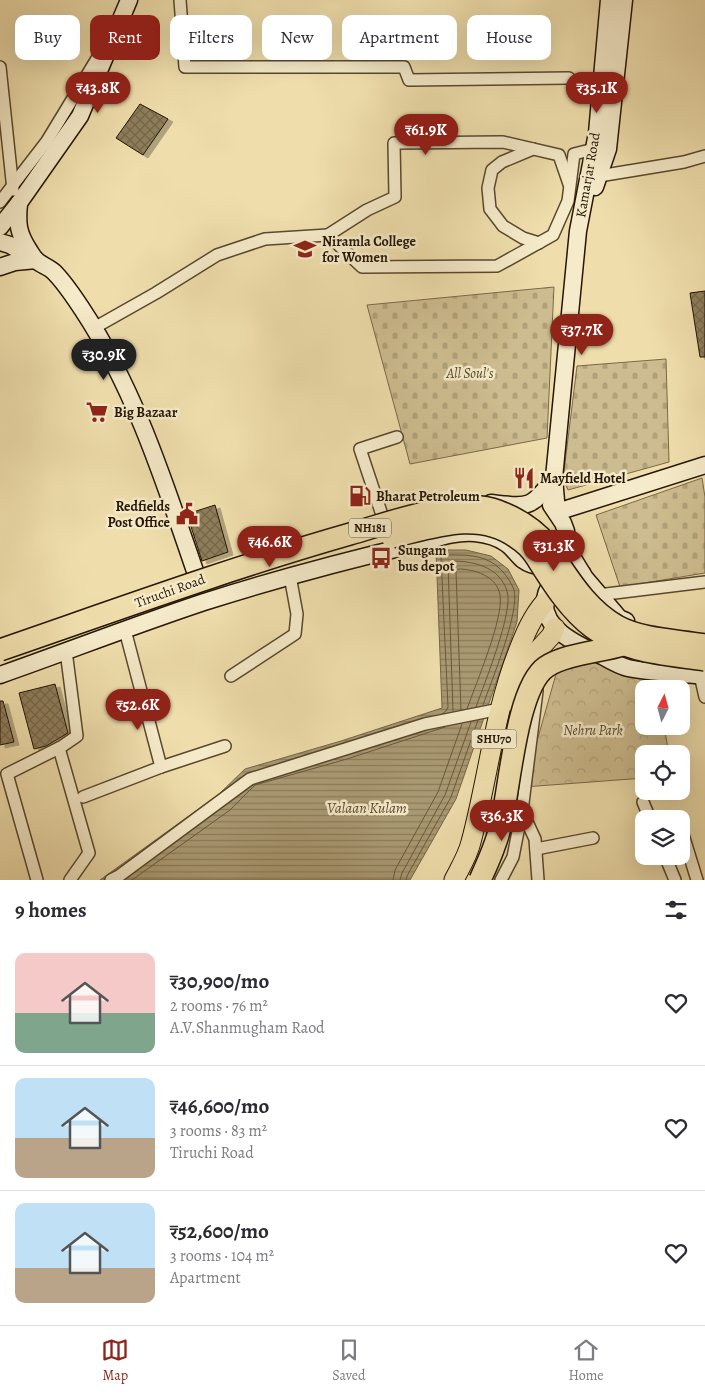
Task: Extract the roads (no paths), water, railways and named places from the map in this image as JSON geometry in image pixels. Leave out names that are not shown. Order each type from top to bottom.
[{"type":"highway","name":"Tiruchi Road","points":[[0,650],[279,554],[437,510],[481,506],[497,510],[512,517],[526,525],[541,538],[583,598],[600,614],[619,627],[654,638],[705,645]]},
{"type":"highway","name":"Tiruchi Road","points":[[0,663],[284,565],[367,543],[459,522],[476,522],[499,527],[527,545],[569,606],[593,628],[623,646],[650,652],[703,670]]},
{"type":"highway","points":[[480,880],[490,859],[502,820],[516,740],[529,690],[537,675],[557,662],[623,646]]},
{"type":"main road","name":"SHU70","points":[[454,880],[471,844],[500,710],[513,664],[527,629],[546,597]]},
{"type":"main road","name":"SHU70","points":[[469,880],[485,839],[514,708],[530,659],[553,632]]},
{"type":"street","points":[[0,202],[64,115],[99,56],[121,0]]},
{"type":"street","points":[[0,227],[80,116],[129,0]]},
{"type":"street","points":[[180,0],[185,67],[404,67],[409,80],[569,78]]},
{"type":"street","name":"Kamarjar Road","points":[[557,512],[554,478],[578,231],[597,133],[609,0]]},
{"type":"street","name":"Kamarjar Road","points":[[578,231],[608,149],[624,0]]},
{"type":"street","points":[[0,67],[3,114],[12,188],[19,203],[19,230],[22,239],[36,260]]},
{"type":"street","points":[[94,328],[217,254],[265,239],[328,235],[367,210],[395,197],[394,143],[503,142],[558,155],[570,188]]},
{"type":"street","points":[[533,149],[502,162],[492,170],[488,188],[490,209],[503,226],[523,238],[540,243]]},
{"type":"street","points":[[328,235],[362,267],[497,266],[553,235],[568,201],[574,154],[594,149]]},
{"type":"street","points":[[599,176],[684,162],[705,156]]},
{"type":"street","points":[[0,242],[10,245],[54,272],[78,303],[94,328],[140,418],[196,574]]},
{"type":"street","points":[[0,267],[15,262],[36,260]]},
{"type":"street","points":[[383,518],[360,448],[397,437]]},
{"type":"street","points":[[557,512],[705,465]]},
{"type":"street","points":[[509,545],[507,537],[509,522],[516,510],[529,503],[554,478]]},
{"type":"street","points":[[0,642],[196,574],[383,518],[459,500],[529,503],[544,501],[551,505],[557,512],[566,531],[566,547],[556,562],[547,565],[528,563]]},
{"type":"street","name":"Tiruchi Road","points":[[0,676],[204,602],[290,576],[455,535],[475,533],[494,538],[509,545],[514,552],[528,563],[546,597]]},
{"type":"street","points":[[566,547],[598,595],[619,618],[637,625],[705,637]]},
{"type":"street","points":[[501,880],[513,857],[522,811],[538,680],[553,632],[546,615],[546,597],[557,579],[582,573]]},
{"type":"street","points":[[231,676],[295,634],[297,614],[290,576]]},
{"type":"street","points":[[598,595],[705,582]]},
{"type":"street","points":[[572,640],[596,637],[619,618]]},
{"type":"street","points":[[124,630],[161,767]]},
{"type":"street","points":[[553,632],[627,668],[703,670],[705,697]]},
{"type":"street","points":[[37,880],[7,774],[59,748],[77,736],[66,651]]},
{"type":"street","points":[[111,880],[250,779],[425,724],[500,710]]},
{"type":"street","points":[[83,797],[161,767],[225,746]]},
{"type":"street","points":[[59,748],[89,853],[70,880]]},
{"type":"street","points":[[643,802],[646,810]]},
{"type":"street","points":[[522,811],[535,839],[538,880]]},
{"type":"street","points":[[536,849],[593,838]]},
{"type":"street","points":[[690,857],[697,880]]},
{"type":"street","points":[[668,865],[674,880]]},
{"type":"water","name":"Valaan Kulam","points":[[436,550],[466,550],[491,556],[508,569],[519,590],[517,622],[456,799],[410,880],[100,880],[218,795],[245,769],[341,741],[442,708]]},
{"type":"place","name":"Niramla College for Women","points":[[305,249]]},
{"type":"place","name":"Big Bazaar","points":[[97,412]]},
{"type":"place","name":"Mayfield Hotel","points":[[524,478]]},
{"type":"place","name":"Bharat Petroleum","points":[[360,496]]},
{"type":"place","name":"Redfields Post Office","points":[[187,514]]},
{"type":"place","name":"Sungam bus depot","points":[[381,558]]},
{"type":"park label","name":"All Soul's","points":[[470,373]]},
{"type":"park label","name":"Nehru Park","points":[[593,730]]}]
